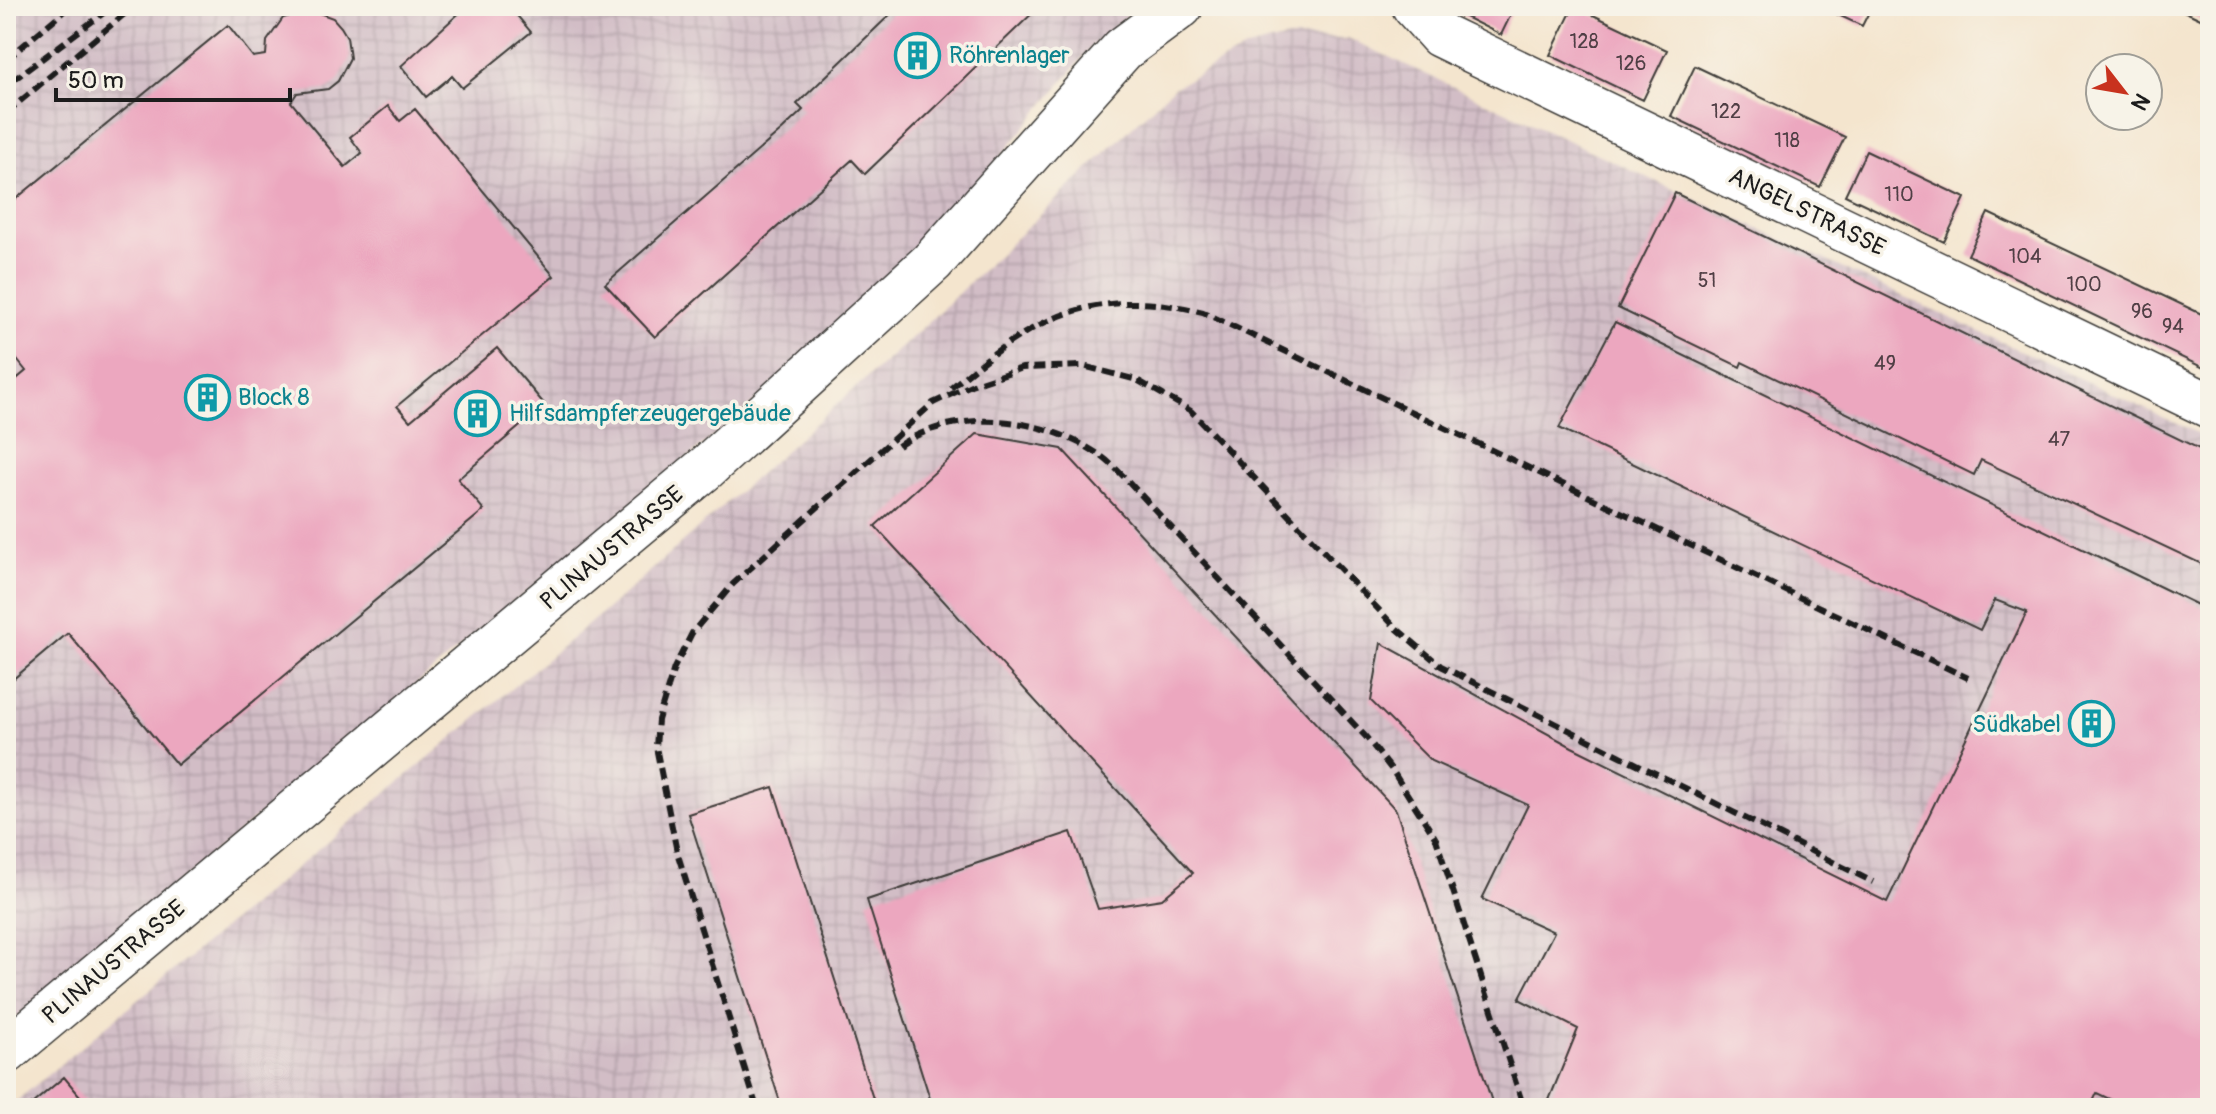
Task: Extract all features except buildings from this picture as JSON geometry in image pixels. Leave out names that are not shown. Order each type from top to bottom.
[{"type":"street","name":"PLINAUSTRASSE","points":[[6,1052],[707,467],[932,262],[1123,49],[1181,6]]},
{"type":"street","name":"ANGELSTRASSE","points":[[1414,6],[1440,35],[2210,406]]},
{"type":"shaded area","points":[[6,6],[1138,6],[1092,46],[944,225],[757,400],[6,1026]]},
{"type":"shaded area","points":[[1288,38],[1350,39],[2210,439],[2210,1108],[8,1108],[619,599],[918,332],[1173,88],[1247,48]]},
{"type":"railway","points":[[6,60],[70,6]]},
{"type":"railway","points":[[12,81],[113,6]]},
{"type":"railway","points":[[6,113],[134,6]]},
{"type":"railway","points":[[951,388],[1010,343],[1066,314],[1097,306],[1129,303],[1203,312],[1968,678]]},
{"type":"railway","points":[[757,1108],[677,852],[656,747],[658,720],[674,668],[692,633],[733,584],[933,403],[971,385],[1022,368],[1083,366],[1137,380],[1191,411],[1395,627],[1441,666],[1873,882]]},
{"type":"railway","points":[[898,446],[946,425],[972,421],[1025,424],[1075,441],[1102,457],[1130,483],[1366,737],[1392,770],[1436,839],[1524,1108]]},
{"type":"place","name":"Röhrenlager","points":[[918,55]]},
{"type":"place","name":"Block 8","points":[[207,397]]},
{"type":"place","name":"Hilfsdampferzeugergebäude","points":[[478,413]]},
{"type":"place","name":"Südkabel","points":[[2092,724]]}]
